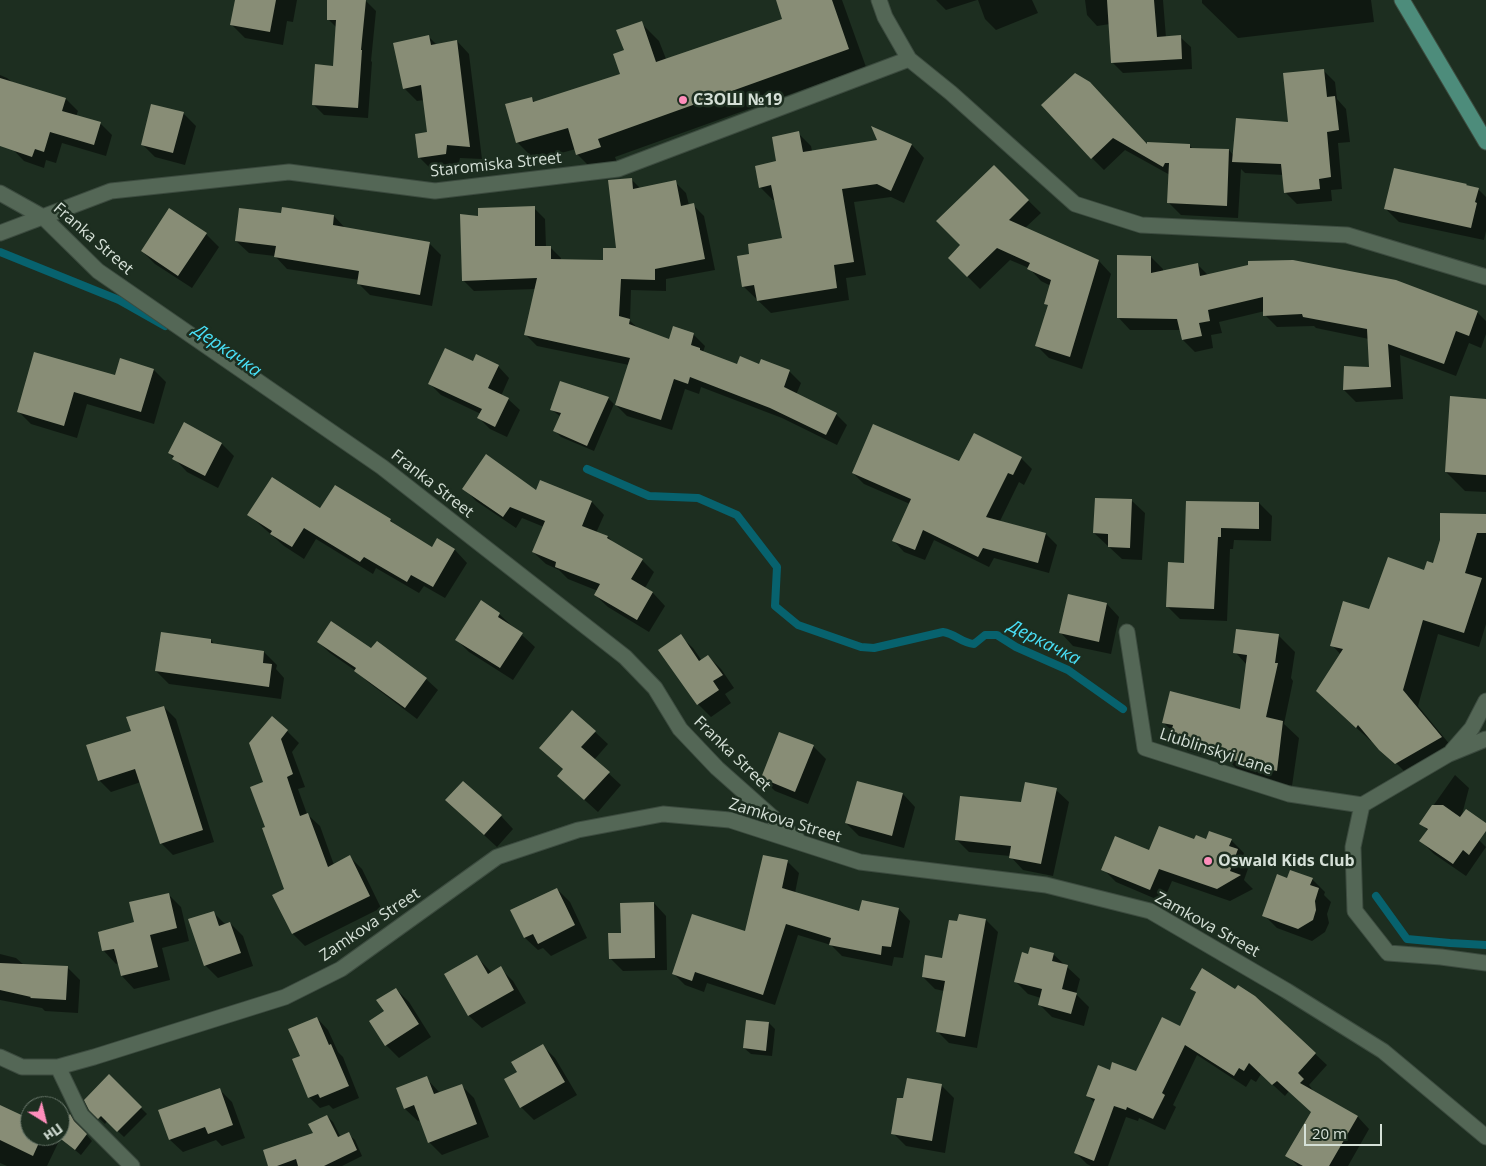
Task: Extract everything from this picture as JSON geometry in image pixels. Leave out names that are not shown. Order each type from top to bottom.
[{"type":"main road","points":[[1402,0],[1485,133]]},
{"type":"street","points":[[879,0],[885,17],[909,59],[1075,204],[1141,224],[1347,235],[1486,277]]},
{"type":"street","name":"Staromiska Street","points":[[0,233],[111,191],[289,172],[435,191],[618,169],[909,59]]},
{"type":"street","name":"Franka Street","points":[[0,193],[43,218],[98,271],[382,467],[625,657],[655,688],[680,729],[716,768],[805,846]]},
{"type":"street","name":"Liublinskyi Lane","points":[[1127,632],[1145,748],[1289,794],[1362,805]]},
{"type":"street","points":[[1449,754],[1472,728],[1486,701]]},
{"type":"street","points":[[1486,739],[1449,754],[1362,805],[1353,847],[1355,912],[1388,952],[1486,963]]},
{"type":"street","name":"Zamkova Street","points":[[0,1057],[22,1067],[58,1066],[94,1057],[285,997],[342,969],[496,857],[578,830],[663,814],[730,820],[805,846],[860,862],[1046,885],[1150,910],[1287,991],[1382,1051],[1486,1137]]},
{"type":"street","points":[[58,1066],[81,1115],[132,1166]]},
{"type":"building","points":[[235,0],[276,0],[270,32],[230,25]]},
{"type":"building","points":[[327,0],[366,0],[358,108],[312,105],[315,64],[333,66],[336,20],[327,20]]},
{"type":"building","points":[[776,0],[832,0],[849,49],[598,139],[601,147],[576,155],[568,128],[516,143],[505,104],[532,97],[533,102],[620,74],[613,54],[624,50],[616,30],[642,21],[656,62],[782,19]]},
{"type":"building","points":[[1107,0],[1154,0],[1157,37],[1181,35],[1182,59],[1111,63]]},
{"type":"building","points":[[429,35],[431,45],[457,40],[470,147],[447,145],[446,154],[418,158],[415,134],[427,132],[421,85],[403,89],[393,43]]},
{"type":"building","points":[[1324,69],[1327,97],[1335,96],[1339,130],[1327,132],[1331,177],[1319,179],[1320,189],[1284,193],[1281,164],[1232,162],[1236,118],[1288,122],[1283,73]]},
{"type":"building","points":[[1075,73],[1090,82],[1147,144],[1147,142],[1190,144],[1190,148],[1229,149],[1227,206],[1167,203],[1169,163],[1165,163],[1163,167],[1113,138],[1091,159],[1041,105]]},
{"type":"building","points":[[0,78],[66,98],[62,111],[101,122],[94,145],[50,132],[44,152],[35,149],[32,157],[0,146]]},
{"type":"building","points":[[151,104],[184,112],[173,153],[141,145]]},
{"type":"building","points":[[871,126],[912,144],[891,191],[877,184],[842,189],[854,262],[834,265],[837,288],[757,301],[754,285],[742,287],[737,256],[749,254],[748,244],[782,238],[771,185],[759,188],[755,166],[776,161],[772,137],[799,131],[803,152],[877,140]]},
{"type":"building","points":[[994,165],[1029,200],[1009,220],[1099,260],[1070,357],[1035,346],[1048,305],[1044,304],[1051,280],[1027,269],[1030,263],[997,248],[967,277],[948,258],[960,245],[936,221]]},
{"type":"building","points":[[1394,168],[1479,188],[1471,228],[1384,209]]},
{"type":"building","points":[[632,178],[633,189],[676,180],[681,206],[694,203],[705,259],[655,269],[655,280],[621,279],[619,316],[630,319],[629,324],[669,339],[673,326],[694,333],[691,345],[737,364],[740,356],[759,364],[761,359],[790,370],[784,387],[837,413],[826,435],[770,408],[690,377],[688,384],[674,379],[661,420],[615,405],[630,358],[524,335],[537,278],[462,281],[460,214],[478,216],[478,208],[535,206],[535,246],[551,246],[551,259],[603,260],[603,248],[616,248],[608,180]]},
{"type":"building","points":[[282,207],[334,215],[333,225],[430,242],[420,295],[357,284],[359,271],[274,257],[276,246],[235,241],[239,208],[281,213]]},
{"type":"building","points":[[169,208],[207,233],[178,276],[141,251]]},
{"type":"building","points":[[1117,255],[1151,256],[1151,273],[1198,263],[1200,276],[1248,265],[1248,261],[1293,260],[1396,280],[1478,311],[1469,336],[1456,331],[1444,364],[1388,344],[1391,387],[1343,390],[1344,366],[1369,367],[1367,329],[1303,317],[1302,314],[1263,316],[1263,297],[1208,310],[1210,321],[1199,323],[1202,336],[1182,340],[1177,319],[1117,318]]},
{"type":"building","points":[[445,348],[473,361],[476,354],[499,365],[488,388],[509,398],[495,427],[477,418],[482,409],[428,384]]},
{"type":"building","points":[[34,352],[115,375],[120,358],[154,369],[141,412],[74,392],[64,426],[17,412]]},
{"type":"building","points":[[560,381],[609,397],[587,446],[553,431],[561,413],[550,410]]},
{"type":"building","points":[[1450,396],[1486,399],[1486,475],[1445,472]]},
{"type":"building","points":[[184,422],[222,443],[205,476],[172,459],[174,456],[168,453]]},
{"type":"building","points":[[873,424],[959,461],[974,433],[1022,457],[1013,475],[1008,473],[986,517],[1046,533],[1038,563],[983,548],[978,557],[923,530],[915,550],[892,541],[911,499],[852,473]]},
{"type":"building","points":[[486,454],[536,490],[540,480],[592,501],[582,526],[608,536],[607,538],[643,559],[631,579],[653,592],[637,620],[594,595],[600,584],[555,567],[556,562],[532,552],[545,521],[510,507],[503,517],[462,489]]},
{"type":"building","points":[[272,477],[320,508],[335,485],[391,519],[390,521],[432,547],[437,538],[455,549],[433,587],[411,575],[407,582],[364,557],[360,562],[304,528],[292,547],[270,534],[272,531],[247,515]]},
{"type":"building","points":[[1095,498],[1132,499],[1130,548],[1108,547],[1108,534],[1093,533]]},
{"type":"building","points":[[1186,501],[1259,502],[1259,529],[1221,528],[1221,537],[1218,537],[1214,609],[1166,607],[1168,562],[1184,563]]},
{"type":"building","points":[[1440,513],[1486,514],[1486,533],[1477,533],[1465,573],[1482,578],[1464,633],[1423,620],[1403,690],[1442,737],[1395,764],[1379,750],[1358,725],[1356,728],[1316,691],[1343,649],[1330,646],[1343,601],[1369,609],[1388,557],[1424,570],[1427,561],[1433,563],[1440,540]]},
{"type":"building","points":[[1068,594],[1107,603],[1099,642],[1059,633]]},
{"type":"building","points":[[481,600],[500,613],[498,617],[523,633],[500,668],[455,640]]},
{"type":"building","points":[[331,621],[371,648],[377,641],[427,678],[405,708],[354,671],[356,668],[317,642]]},
{"type":"building","points":[[1236,629],[1279,634],[1275,663],[1278,663],[1266,717],[1283,721],[1277,771],[1224,758],[1226,750],[1170,736],[1173,725],[1162,723],[1170,691],[1240,709],[1247,655],[1233,653]]},
{"type":"building","points":[[161,632],[211,639],[211,643],[264,651],[263,663],[272,664],[269,687],[155,671]]},
{"type":"building","points":[[681,634],[699,661],[708,655],[723,675],[713,681],[719,690],[697,705],[658,650]]},
{"type":"building","points":[[164,706],[203,830],[160,844],[135,769],[98,781],[86,745],[131,731],[126,717]]},
{"type":"building","points":[[572,710],[596,731],[581,747],[610,772],[584,800],[557,776],[563,769],[539,748]]},
{"type":"building","points":[[272,716],[288,730],[281,739],[293,774],[287,777],[300,816],[308,813],[328,867],[350,855],[370,896],[292,934],[272,895],[284,889],[262,828],[265,827],[250,787],[263,782],[249,743]]},
{"type":"building","points":[[779,732],[814,745],[795,792],[761,778]]},
{"type":"building","points":[[463,781],[502,815],[484,835],[445,800]]},
{"type":"building","points":[[857,781],[903,793],[892,836],[845,823]]},
{"type":"building","points":[[1025,782],[1057,788],[1041,864],[1009,858],[1011,846],[955,840],[960,796],[1021,802]]},
{"type":"building","points":[[1432,805],[1443,805],[1460,817],[1466,809],[1486,823],[1486,831],[1469,855],[1463,850],[1453,864],[1419,841],[1428,829],[1419,824]]},
{"type":"building","points":[[1159,826],[1194,839],[1196,835],[1206,839],[1209,831],[1232,839],[1229,846],[1238,849],[1230,871],[1241,875],[1217,889],[1159,869],[1150,890],[1101,870],[1115,836],[1149,850]]},
{"type":"building","points":[[763,855],[788,860],[782,888],[859,911],[862,900],[899,908],[891,947],[882,946],[881,955],[829,945],[831,938],[786,924],[763,995],[695,972],[692,981],[672,974],[692,914],[745,931]]},
{"type":"building","points":[[1290,870],[1313,878],[1310,885],[1319,888],[1315,901],[1316,910],[1313,920],[1298,929],[1262,916],[1277,874],[1287,878]]},
{"type":"building","points":[[557,888],[575,925],[538,944],[533,934],[524,938],[510,910]]},
{"type":"building","points":[[169,893],[177,928],[150,935],[158,967],[121,976],[114,949],[102,951],[98,932],[134,922],[129,902]]},
{"type":"building","points":[[654,902],[655,958],[609,959],[608,933],[621,933],[620,903]]},
{"type":"building","points":[[214,911],[219,926],[230,922],[241,953],[204,966],[188,919]]},
{"type":"building","points":[[959,914],[986,919],[965,1037],[936,1032],[945,981],[922,977],[925,955],[942,958],[949,920],[957,921]]},
{"type":"building","points":[[1030,947],[1054,953],[1052,961],[1068,965],[1062,989],[1077,993],[1071,1014],[1038,1005],[1042,989],[1014,982],[1022,952],[1028,954]]},
{"type":"building","points":[[477,955],[488,974],[501,966],[514,990],[468,1016],[444,974]]},
{"type":"building","points":[[0,963],[68,966],[66,1000],[30,998],[0,990]]},
{"type":"building","points":[[1202,968],[1235,989],[1238,985],[1255,996],[1316,1053],[1298,1073],[1304,1079],[1300,1083],[1358,1116],[1329,1166],[1303,1166],[1285,1156],[1311,1112],[1277,1081],[1272,1085],[1249,1063],[1244,1071],[1239,1068],[1234,1076],[1185,1045],[1162,1093],[1165,1095],[1153,1119],[1127,1107],[1126,1110],[1114,1106],[1094,1161],[1074,1153],[1095,1099],[1086,1096],[1098,1065],[1110,1070],[1112,1062],[1136,1071],[1162,1017],[1180,1026],[1196,992],[1190,989]]},
{"type":"building","points":[[396,988],[419,1024],[385,1046],[369,1021],[384,1011],[376,1000]]},
{"type":"building","points":[[317,1017],[349,1086],[320,1098],[318,1094],[308,1098],[292,1059],[300,1056],[288,1029]]},
{"type":"building","points":[[746,1020],[769,1022],[766,1051],[743,1048]]},
{"type":"building","points":[[543,1044],[565,1082],[520,1108],[504,1079],[517,1072],[511,1062]]},
{"type":"building","points":[[109,1074],[142,1107],[117,1132],[101,1116],[98,1119],[89,1110],[84,1100]]},
{"type":"building","points":[[427,1076],[434,1094],[462,1084],[477,1124],[428,1143],[414,1105],[404,1109],[396,1088]]},
{"type":"building","points":[[907,1078],[942,1084],[932,1141],[891,1134],[897,1098],[903,1098]]},
{"type":"building","points":[[220,1088],[233,1125],[208,1134],[205,1127],[169,1140],[158,1110]]},
{"type":"building","points":[[0,1105],[20,1114],[20,1146],[38,1146],[33,1156],[0,1140]]},
{"type":"building","points":[[70,1114],[87,1134],[75,1150],[70,1146]]},
{"type":"building","points":[[327,1115],[338,1137],[349,1132],[357,1150],[324,1166],[298,1166],[296,1159],[277,1166],[268,1166],[263,1150],[313,1133],[308,1124]]},
{"type":"waterway","name":"Деркачка","points":[[0,252],[119,300],[165,326]]},
{"type":"waterway","name":"Деркачка","points":[[587,469],[649,496],[698,498],[737,515],[777,567],[775,606],[798,625],[861,647],[874,648],[943,632],[974,644],[985,635],[997,635],[1016,647],[1068,670],[1123,709]]},
{"type":"waterway","name":"Деркачка","points":[[1376,896],[1407,939],[1486,945]]},
{"type":"place","name":"СЗОШ №19","points":[[683,100]]},
{"type":"place","name":"Oswald Kids Club","points":[[1208,861]]}]
